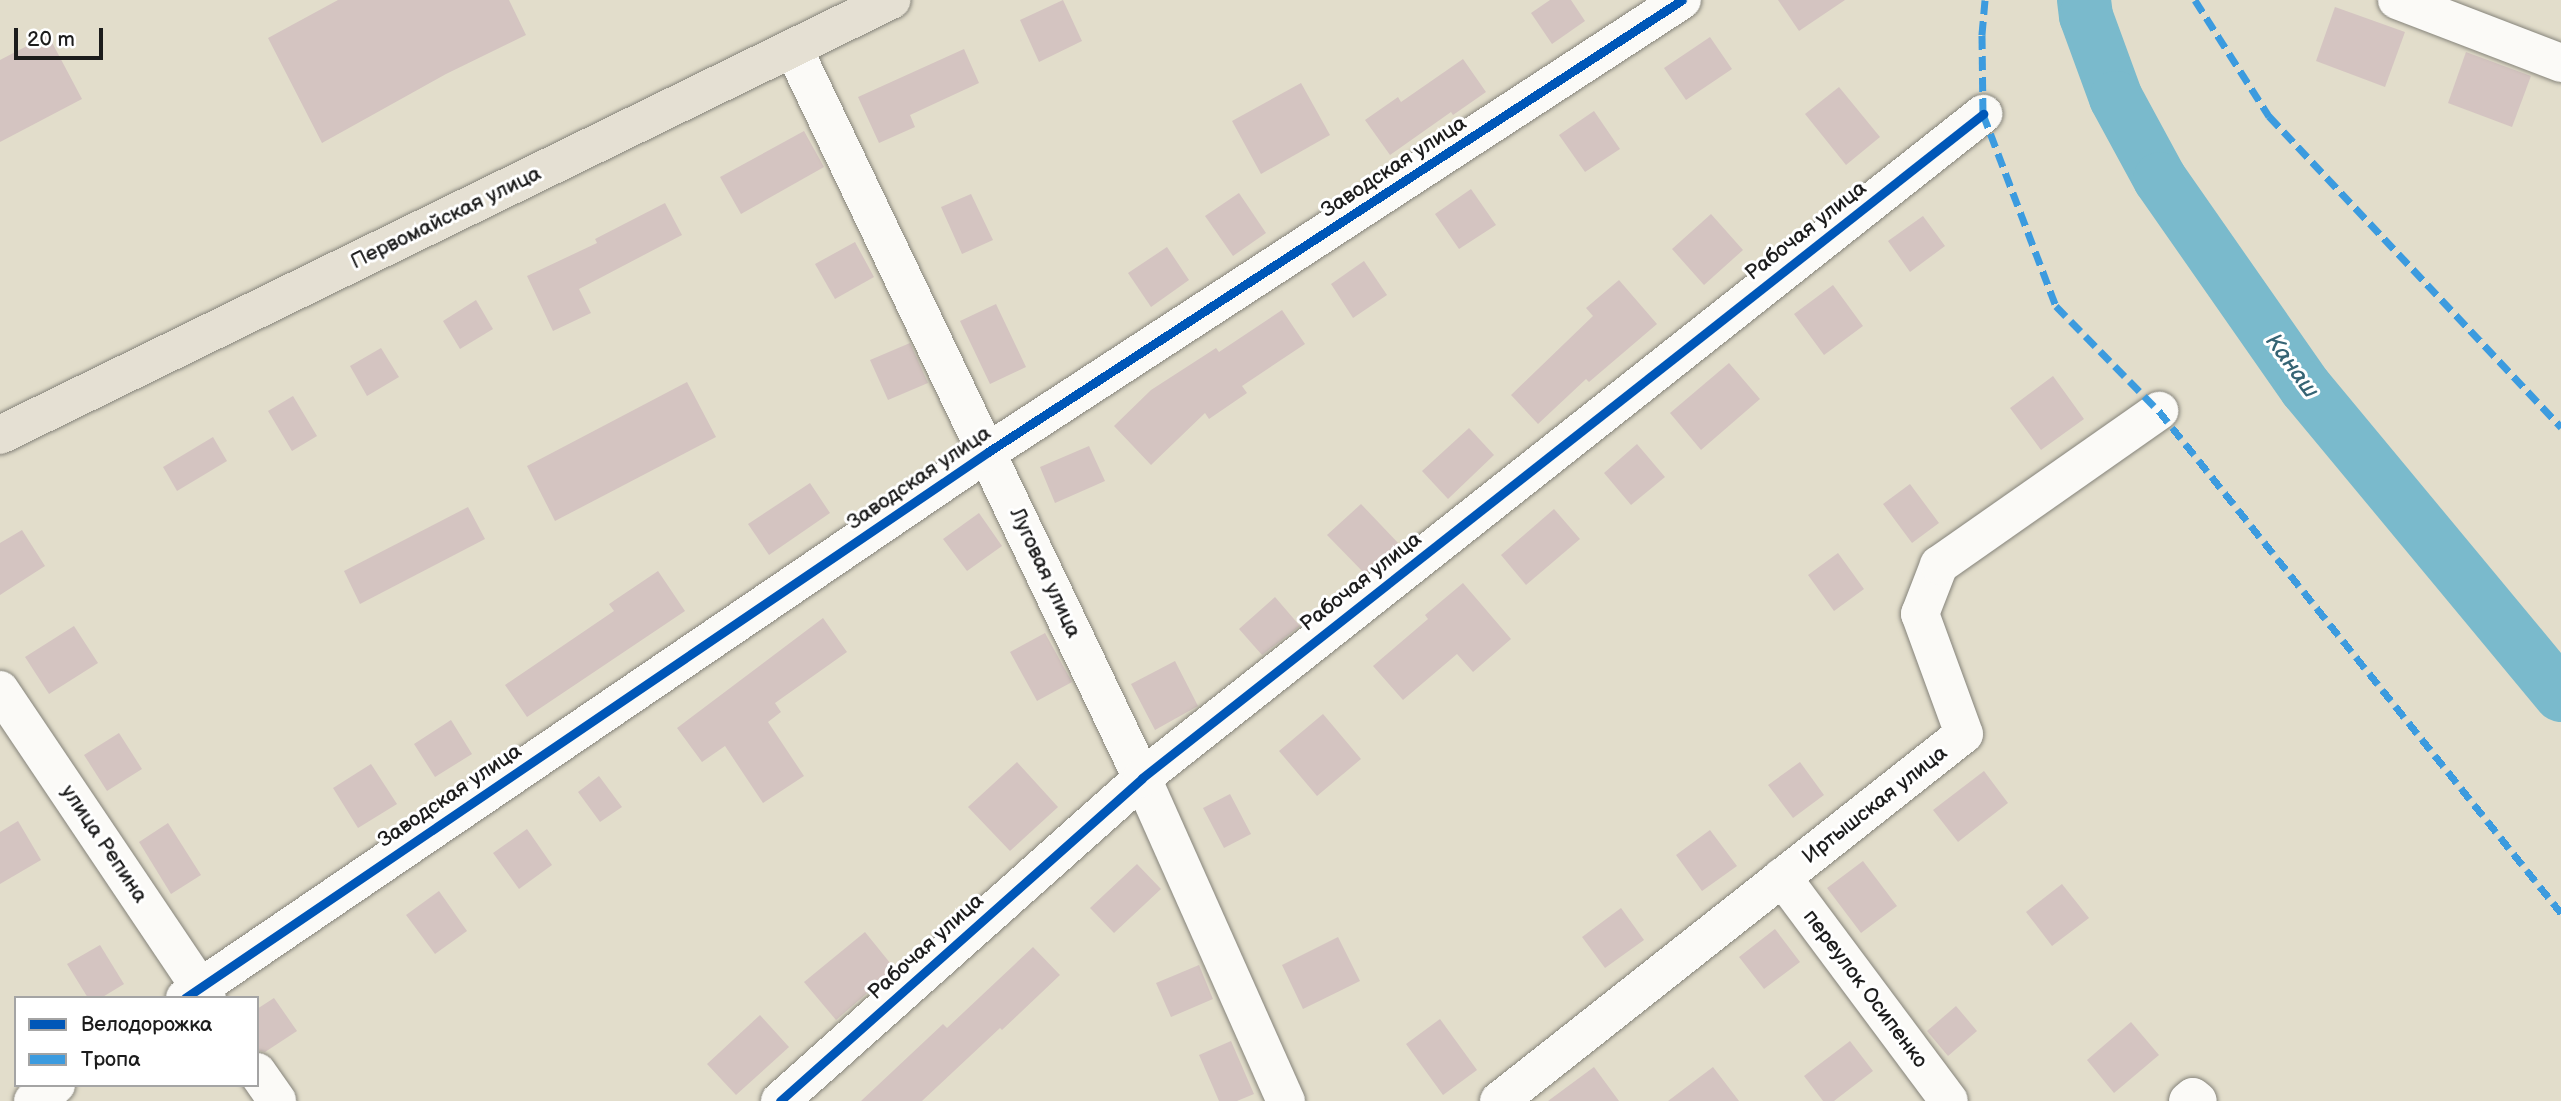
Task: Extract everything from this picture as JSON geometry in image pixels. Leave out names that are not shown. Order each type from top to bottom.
[{"type":"main road","name":"Первомайская улица","points":[[0,435],[794,50],[891,0]]},
{"type":"street","name":"Заводская улица","points":[[198,994],[988,452],[1682,0]]},
{"type":"street","points":[[2398,0],[2561,63]]},
{"type":"street","name":"Луговая улица","points":[[794,50],[1142,778],[1286,1101]]},
{"type":"street","name":"Рабочая улица","points":[[780,1101],[1142,778],[1983,114]]},
{"type":"street","name":"Иртышская улица","points":[[1499,1101],[1964,734],[1920,614],[1939,565],[2159,411]]},
{"type":"street","name":"улица Репина","points":[[0,690],[198,994]]},
{"type":"street","name":"переулок Осипенко","points":[[1782,877],[1949,1101]]},
{"type":"street","points":[[259,1075],[277,1101]]},
{"type":"street","points":[[33,1101],[53,1087]]},
{"type":"building","points":[[338,0],[509,0],[526,35],[446,74],[322,143],[268,38]]},
{"type":"building","points":[[1063,0],[1082,41],[1039,62],[1020,20]]},
{"type":"building","points":[[1550,0],[1571,0],[1585,21],[1552,44],[1531,13]]},
{"type":"building","points":[[1778,0],[1845,0],[1799,31]]},
{"type":"building","points":[[2335,7],[2405,32],[2385,87],[2316,61]]},
{"type":"building","points":[[48,35],[82,99],[0,142],[0,60]]},
{"type":"building","points":[[1710,37],[1732,69],[1686,100],[1664,68]]},
{"type":"building","points":[[964,49],[979,83],[910,115],[915,127],[879,143],[858,97]]},
{"type":"building","points":[[2466,52],[2531,76],[2512,127],[2448,103]]},
{"type":"building","points":[[1463,59],[1486,92],[1453,115],[1451,112],[1390,155],[1365,120],[1398,97],[1401,102]]},
{"type":"building","points":[[1301,83],[1330,135],[1261,174],[1232,121]]},
{"type":"building","points":[[1839,87],[1880,137],[1846,165],[1805,114]]},
{"type":"building","points":[[1594,111],[1620,149],[1585,172],[1559,135]]},
{"type":"building","points":[[804,131],[824,167],[741,214],[720,177]]},
{"type":"building","points":[[1471,189],[1496,225],[1459,249],[1435,214]]},
{"type":"building","points":[[1239,193],[1266,233],[1233,256],[1205,216]]},
{"type":"building","points":[[971,194],[993,240],[962,254],[941,207]]},
{"type":"building","points":[[665,203],[682,235],[579,289],[591,313],[553,331],[527,276],[597,243],[595,239]]},
{"type":"building","points":[[1711,214],[1743,250],[1704,285],[1672,249]]},
{"type":"building","points":[[1923,216],[1945,246],[1910,272],[1888,241]]},
{"type":"building","points":[[855,242],[874,277],[835,299],[815,264]]},
{"type":"building","points":[[1167,247],[1189,280],[1151,307],[1128,273]]},
{"type":"building","points":[[1364,261],[1387,295],[1353,318],[1331,284]]},
{"type":"building","points":[[1619,280],[1657,324],[1589,382],[1586,379],[1538,424],[1511,395],[1593,316],[1586,308]]},
{"type":"building","points":[[1833,285],[1863,326],[1824,355],[1794,314]]},
{"type":"building","points":[[476,300],[493,329],[460,349],[443,321]]},
{"type":"building","points":[[996,304],[1026,367],[990,384],[960,321]]},
{"type":"building","points":[[1282,310],[1305,344],[1242,386],[1247,393],[1209,419],[1205,413],[1151,465],[1114,426],[1151,390],[1216,348],[1219,352]]},
{"type":"building","points":[[910,343],[928,383],[888,400],[870,360]]},
{"type":"building","points":[[381,348],[399,377],[367,396],[350,366]]},
{"type":"building","points":[[1729,363],[1760,399],[1701,450],[1670,413]]},
{"type":"building","points":[[2053,376],[2084,419],[2041,450],[2010,408]]},
{"type":"building","points":[[687,382],[716,437],[555,521],[527,466]]},
{"type":"building","points":[[293,396],[317,436],[292,451],[268,411]]},
{"type":"building","points":[[1469,428],[1494,455],[1448,499],[1422,471]]},
{"type":"building","points":[[213,437],[227,461],[177,491],[163,467]]},
{"type":"building","points":[[1637,444],[1665,477],[1631,505],[1604,473]]},
{"type":"building","points":[[1089,446],[1105,481],[1055,503],[1040,467]]},
{"type":"building","points":[[810,483],[830,513],[769,555],[748,524]]},
{"type":"building","points":[[1910,484],[1939,523],[1912,543],[1883,504]]},
{"type":"building","points":[[1361,504],[1400,545],[1365,574],[1327,535]]},
{"type":"building","points":[[468,507],[485,539],[360,604],[344,571]]},
{"type":"building","points":[[1554,509],[1580,539],[1526,585],[1501,555]]},
{"type":"building","points":[[979,513],[1002,546],[967,571],[943,539]]},
{"type":"building","points":[[22,530],[45,566],[0,595],[0,543]]},
{"type":"building","points":[[1838,553],[1864,589],[1834,611],[1808,575]]},
{"type":"building","points":[[658,571],[685,611],[527,717],[505,685],[614,611],[609,604]]},
{"type":"building","points":[[1463,583],[1511,639],[1473,672],[1457,654],[1403,700],[1373,666],[1428,619],[1425,615]]},
{"type":"building","points":[[1275,597],[1300,626],[1262,655],[1239,629]]},
{"type":"building","points":[[823,618],[847,652],[775,703],[781,712],[768,722],[804,776],[763,803],[725,746],[702,762],[677,728]]},
{"type":"building","points":[[74,626],[98,663],[49,694],[25,657]]},
{"type":"building","points":[[1045,633],[1072,682],[1037,701],[1010,652]]},
{"type":"building","points":[[1175,661],[1198,706],[1155,730],[1131,684]]},
{"type":"building","points":[[1323,714],[1361,759],[1317,796],[1279,751]]},
{"type":"building","points":[[451,720],[472,754],[435,777],[414,744]]},
{"type":"building","points":[[119,733],[142,769],[107,791],[84,755]]},
{"type":"building","points":[[1017,762],[1058,807],[1010,851],[968,807]]},
{"type":"building","points":[[1800,762],[1824,795],[1793,818],[1768,785]]},
{"type":"building","points":[[371,764],[397,804],[358,828],[333,788]]},
{"type":"building","points":[[1984,771],[2008,803],[1958,842],[1933,810]]},
{"type":"building","points":[[599,776],[622,807],[600,822],[578,792]]},
{"type":"building","points":[[1230,794],[1251,834],[1224,848],[1203,808]]},
{"type":"building","points":[[18,821],[41,860],[0,884],[0,832]]},
{"type":"building","points":[[168,823],[201,875],[171,894],[139,842]]},
{"type":"building","points":[[527,829],[552,865],[519,889],[493,853]]},
{"type":"building","points":[[1710,830],[1737,866],[1702,891],[1676,855]]},
{"type":"building","points":[[1863,861],[1897,906],[1861,933],[1827,888]]},
{"type":"building","points":[[1137,864],[1161,889],[1114,933],[1090,908]]},
{"type":"building","points":[[2062,884],[2089,918],[2052,946],[2026,912]]},
{"type":"building","points":[[439,891],[467,931],[435,954],[406,915]]},
{"type":"building","points":[[1621,908],[1644,940],[1605,968],[1582,937]]},
{"type":"building","points":[[1775,929],[1800,962],[1764,989],[1739,957]]},
{"type":"building","points":[[865,932],[895,969],[836,1020],[804,982]]},
{"type":"building","points":[[1338,937],[1360,981],[1303,1009],[1282,965]]},
{"type":"building","points":[[100,945],[124,984],[104,996],[87,996],[67,964]]},
{"type":"building","points":[[1033,947],[1060,975],[1002,1030],[1000,1028],[922,1101],[861,1101],[943,1024],[947,1028]]},
{"type":"building","points":[[1199,965],[1213,999],[1171,1017],[1156,983]]},
{"type":"building","points":[[274,998],[297,1031],[265,1052],[259,1050],[259,1008]]},
{"type":"building","points":[[1956,1006],[1977,1031],[1948,1056],[1927,1031]]},
{"type":"building","points":[[760,1015],[789,1047],[736,1095],[707,1064]]},
{"type":"building","points":[[1440,1019],[1477,1070],[1443,1095],[1406,1044]]},
{"type":"building","points":[[2131,1022],[2159,1055],[2114,1093],[2087,1060]]},
{"type":"building","points":[[1231,1041],[1254,1094],[1237,1101],[1219,1101],[1199,1055]]},
{"type":"building","points":[[1850,1041],[1873,1071],[1834,1101],[1823,1101],[1804,1076]]},
{"type":"building","points":[[1594,1067],[1619,1101],[1548,1101]]},
{"type":"building","points":[[1713,1067],[1739,1101],[1668,1101]]},
{"type":"waterway","name":"Канаш","points":[[2084,0],[2086,16],[2116,98],[2160,179],[2306,388],[2561,695]]},
{"type":"marked path","points":[[1985,0],[1982,35],[1983,114],[2056,306],[2159,411],[2561,913]]},
{"type":"marked path","points":[[2195,0],[2269,116],[2561,427]]},
{"type":"cycle path","points":[[188,996],[988,452],[1682,0]]},
{"type":"cycle path","points":[[780,1101],[1142,778],[1983,114]]}]
